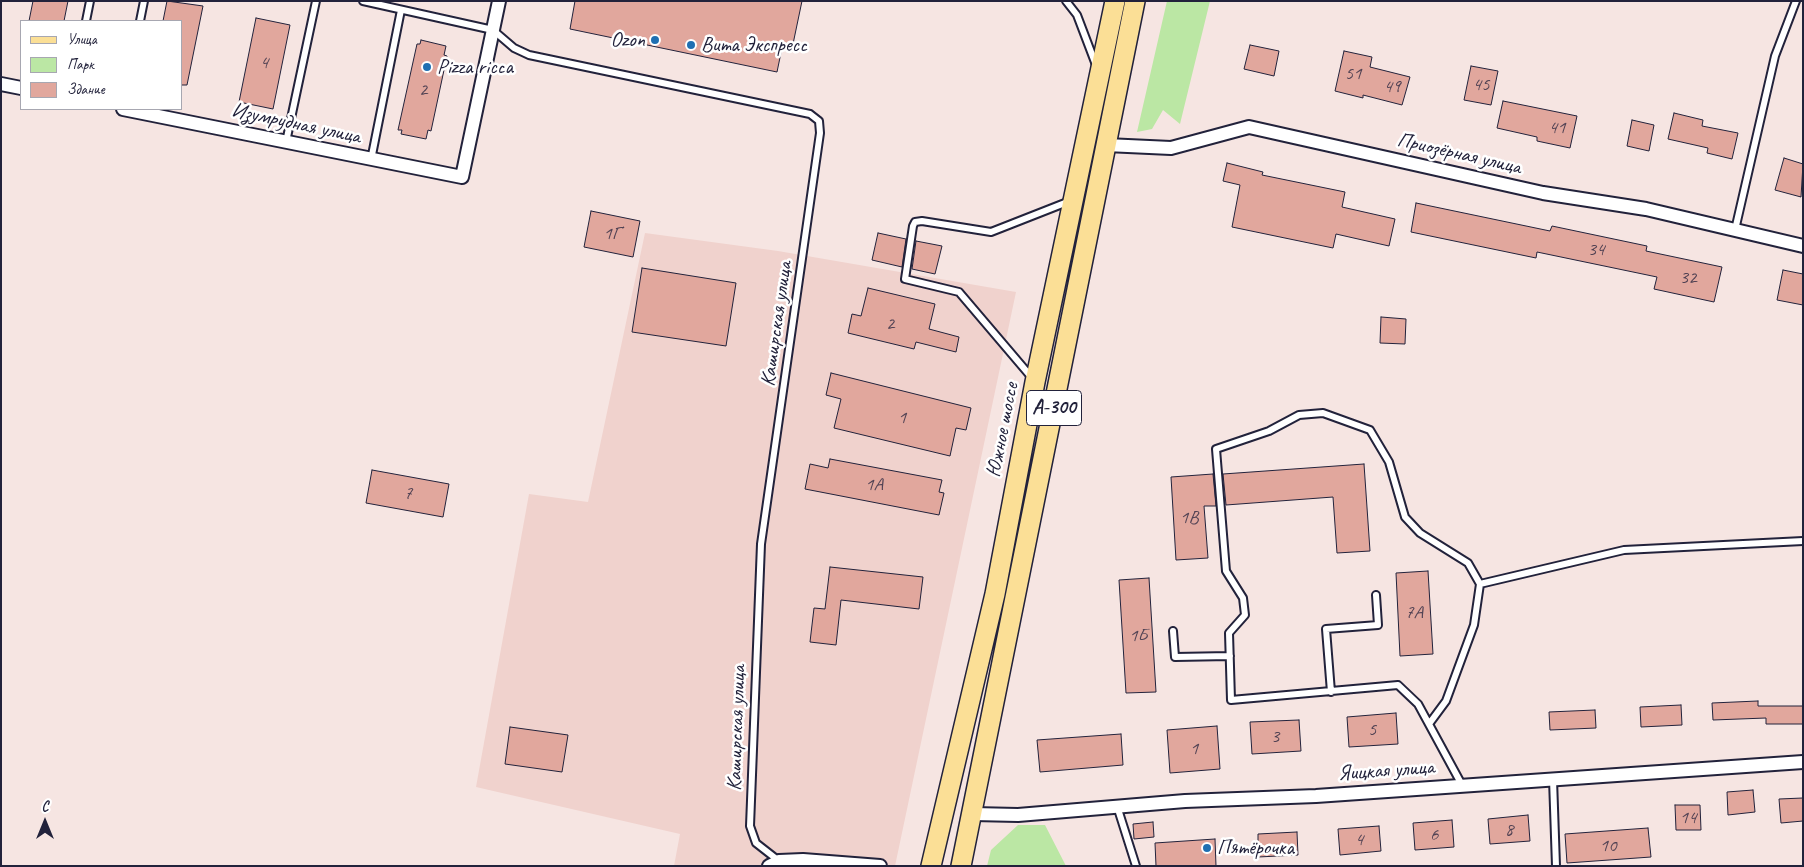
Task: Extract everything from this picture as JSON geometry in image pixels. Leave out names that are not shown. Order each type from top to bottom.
[{"type":"main road","name":"Южное шоссе","points":[[931,866],[995,594],[1035,382],[1115,1]]},
{"type":"main road","name":"А-300","points":[[961,866],[973,814],[1135,1]]},
{"type":"street","points":[[493,30],[499,1]]},
{"type":"street","name":"Изумрудная улица","points":[[128,110],[462,177],[493,30]]},
{"type":"street","points":[[1,84],[20,88]]},
{"type":"street","name":"Приозёрная улица","points":[[1106,145],[1171,148],[1249,126],[1543,193],[1646,209],[1803,246]]},
{"type":"street","name":"Яицкая улица","points":[[973,814],[1018,815],[1185,801],[1316,796],[1803,762]]},
{"type":"street","points":[[774,863],[803,860],[880,866]]},
{"type":"lane","points":[[86,20],[90,1]]},
{"type":"lane","points":[[140,20],[144,1]]},
{"type":"lane","points":[[286,142],[316,1]]},
{"type":"lane","points":[[362,1],[493,30]]},
{"type":"lane","points":[[1066,1],[1077,14],[1100,74]]},
{"type":"lane","points":[[1735,230],[1774,56],[1796,1]]},
{"type":"lane","points":[[371,160],[401,10]]},
{"type":"lane","name":"Каширская улица","points":[[493,30],[514,48],[529,55],[810,114],[819,122],[820,133],[761,544],[750,826],[756,843],[774,863]]},
{"type":"lane","points":[[1035,382],[959,292],[905,279],[913,226],[915,222],[922,221],[991,232],[1074,200]]},
{"type":"lane","points":[[1428,724],[1446,701],[1474,625],[1480,584],[1468,563],[1420,532],[1405,518],[1389,462],[1370,430],[1323,413],[1299,416],[1269,430],[1216,449],[1226,571],[1243,598],[1245,615],[1229,633],[1231,700],[1398,686],[1418,704],[1428,724],[1462,785]]},
{"type":"lane","points":[[1480,584],[1624,550],[1803,541]]},
{"type":"lane","points":[[1331,692],[1326,629],[1378,626],[1376,595]]},
{"type":"lane","points":[[1173,631],[1175,658],[1230,656]]},
{"type":"lane","points":[[1553,779],[1556,866]]},
{"type":"lane","points":[[1117,806],[1136,866]]},
{"type":"shaded area","points":[[645,233],[778,251],[1016,292],[895,866],[674,866],[680,834],[476,787],[529,494],[588,502]]},
{"type":"green space","points":[[1167,1],[1210,1],[1180,124],[1163,110],[1152,129],[1137,132]]},
{"type":"green space","points":[[1018,825],[1045,825],[1066,866],[987,866],[991,850]]},
{"type":"building","points":[[33,1],[68,1],[64,20],[29,20]]},
{"type":"building","points":[[167,1],[203,6],[187,85],[182,85],[182,20],[163,20]]},
{"type":"building","points":[[575,1],[802,1],[793,44],[783,43],[777,72],[570,29]]},
{"type":"building","points":[[256,18],[290,25],[273,109],[239,102]]},
{"type":"building","points":[[421,40],[446,46],[444,55],[447,56],[431,131],[428,130],[426,139],[401,134],[402,130],[398,130],[417,44],[420,44]]},
{"type":"building","points":[[1250,45],[1279,51],[1274,76],[1244,69]]},
{"type":"building","points":[[1344,51],[1372,57],[1370,67],[1410,77],[1402,105],[1363,95],[1363,98],[1335,91]]},
{"type":"building","points":[[1471,66],[1498,71],[1491,105],[1464,100]]},
{"type":"building","points":[[1503,101],[1577,116],[1570,148],[1537,141],[1537,137],[1497,128]]},
{"type":"building","points":[[1674,113],[1703,120],[1702,126],[1738,133],[1732,159],[1707,153],[1708,148],[1668,139]]},
{"type":"building","points":[[1632,120],[1654,125],[1649,151],[1627,146]]},
{"type":"building","points":[[1784,158],[1803,164],[1801,197],[1775,190]]},
{"type":"building","points":[[1227,163],[1263,172],[1262,175],[1345,192],[1342,207],[1395,219],[1389,246],[1336,234],[1333,248],[1232,227],[1240,185],[1223,181]]},
{"type":"building","points":[[1416,203],[1550,231],[1552,226],[1647,246],[1646,251],[1722,267],[1714,302],[1654,289],[1657,277],[1537,252],[1536,258],[1411,232]]},
{"type":"building","points":[[591,211],[640,221],[633,257],[584,247]]},
{"type":"building","points":[[878,233],[906,239],[902,267],[872,260]]},
{"type":"building","points":[[916,241],[942,246],[935,274],[912,269]]},
{"type":"building","points":[[642,268],[736,283],[726,346],[632,332]]},
{"type":"building","points":[[1783,270],[1803,274],[1803,305],[1777,300]]},
{"type":"building","points":[[868,288],[935,304],[929,329],[959,337],[956,352],[916,342],[914,349],[848,333],[852,314],[861,316]]},
{"type":"building","points":[[1381,317],[1406,319],[1405,344],[1380,343]]},
{"type":"building","points":[[831,373],[971,408],[966,430],[956,428],[950,456],[834,428],[841,399],[826,395]]},
{"type":"building","points":[[830,459],[942,480],[939,492],[944,493],[939,515],[805,489],[810,464],[828,468]]},
{"type":"building","points":[[1364,464],[1370,551],[1337,553],[1333,497],[1226,505],[1223,474]]},
{"type":"building","points":[[372,470],[449,484],[443,517],[366,503]]},
{"type":"building","points":[[1213,474],[1216,506],[1204,506],[1208,558],[1176,560],[1171,477]]},
{"type":"building","points":[[830,567],[923,577],[919,609],[841,600],[836,645],[810,642],[814,608],[825,609]]},
{"type":"building","points":[[1428,571],[1433,654],[1400,656],[1396,573]]},
{"type":"building","points":[[1149,578],[1156,692],[1126,693],[1119,580]]},
{"type":"building","points":[[1758,701],[1758,706],[1803,706],[1803,724],[1766,724],[1766,718],[1713,720],[1712,703]]},
{"type":"building","points":[[1681,705],[1682,725],[1641,727],[1640,707]]},
{"type":"building","points":[[1595,710],[1596,728],[1550,730],[1549,712]]},
{"type":"building","points":[[1396,713],[1398,744],[1349,747],[1347,717]]},
{"type":"building","points":[[1299,720],[1301,751],[1252,754],[1250,722]]},
{"type":"building","points":[[1217,726],[1220,769],[1170,773],[1167,730]]},
{"type":"building","points":[[510,727],[568,735],[562,772],[505,764]]},
{"type":"building","points":[[1121,734],[1123,765],[1040,772],[1037,740]]},
{"type":"building","points":[[1753,790],[1755,812],[1728,815],[1727,792]]},
{"type":"building","points":[[1803,798],[1803,821],[1781,823],[1779,799]]},
{"type":"building","points":[[1675,805],[1700,805],[1701,830],[1676,830]]},
{"type":"building","points":[[1528,815],[1530,841],[1490,844],[1488,819]]},
{"type":"building","points":[[1452,820],[1454,847],[1415,850],[1413,823]]},
{"type":"building","points":[[1153,822],[1154,837],[1134,839],[1133,824]]},
{"type":"building","points":[[1379,826],[1381,851],[1340,855],[1338,829]]},
{"type":"building","points":[[1648,828],[1651,857],[1567,863],[1565,834]]},
{"type":"building","points":[[1297,832],[1298,855],[1258,857],[1258,834]]},
{"type":"building","points":[[1215,839],[1216,866],[1156,866],[1155,843]]},
{"type":"place","name":"Ozon","points":[[655,40]]},
{"type":"place","name":"Вита Экспресс","points":[[691,45]]},
{"type":"place","name":"Pizza ricca","points":[[427,67]]},
{"type":"place","name":"Пятёрочка","points":[[1207,848]]}]
